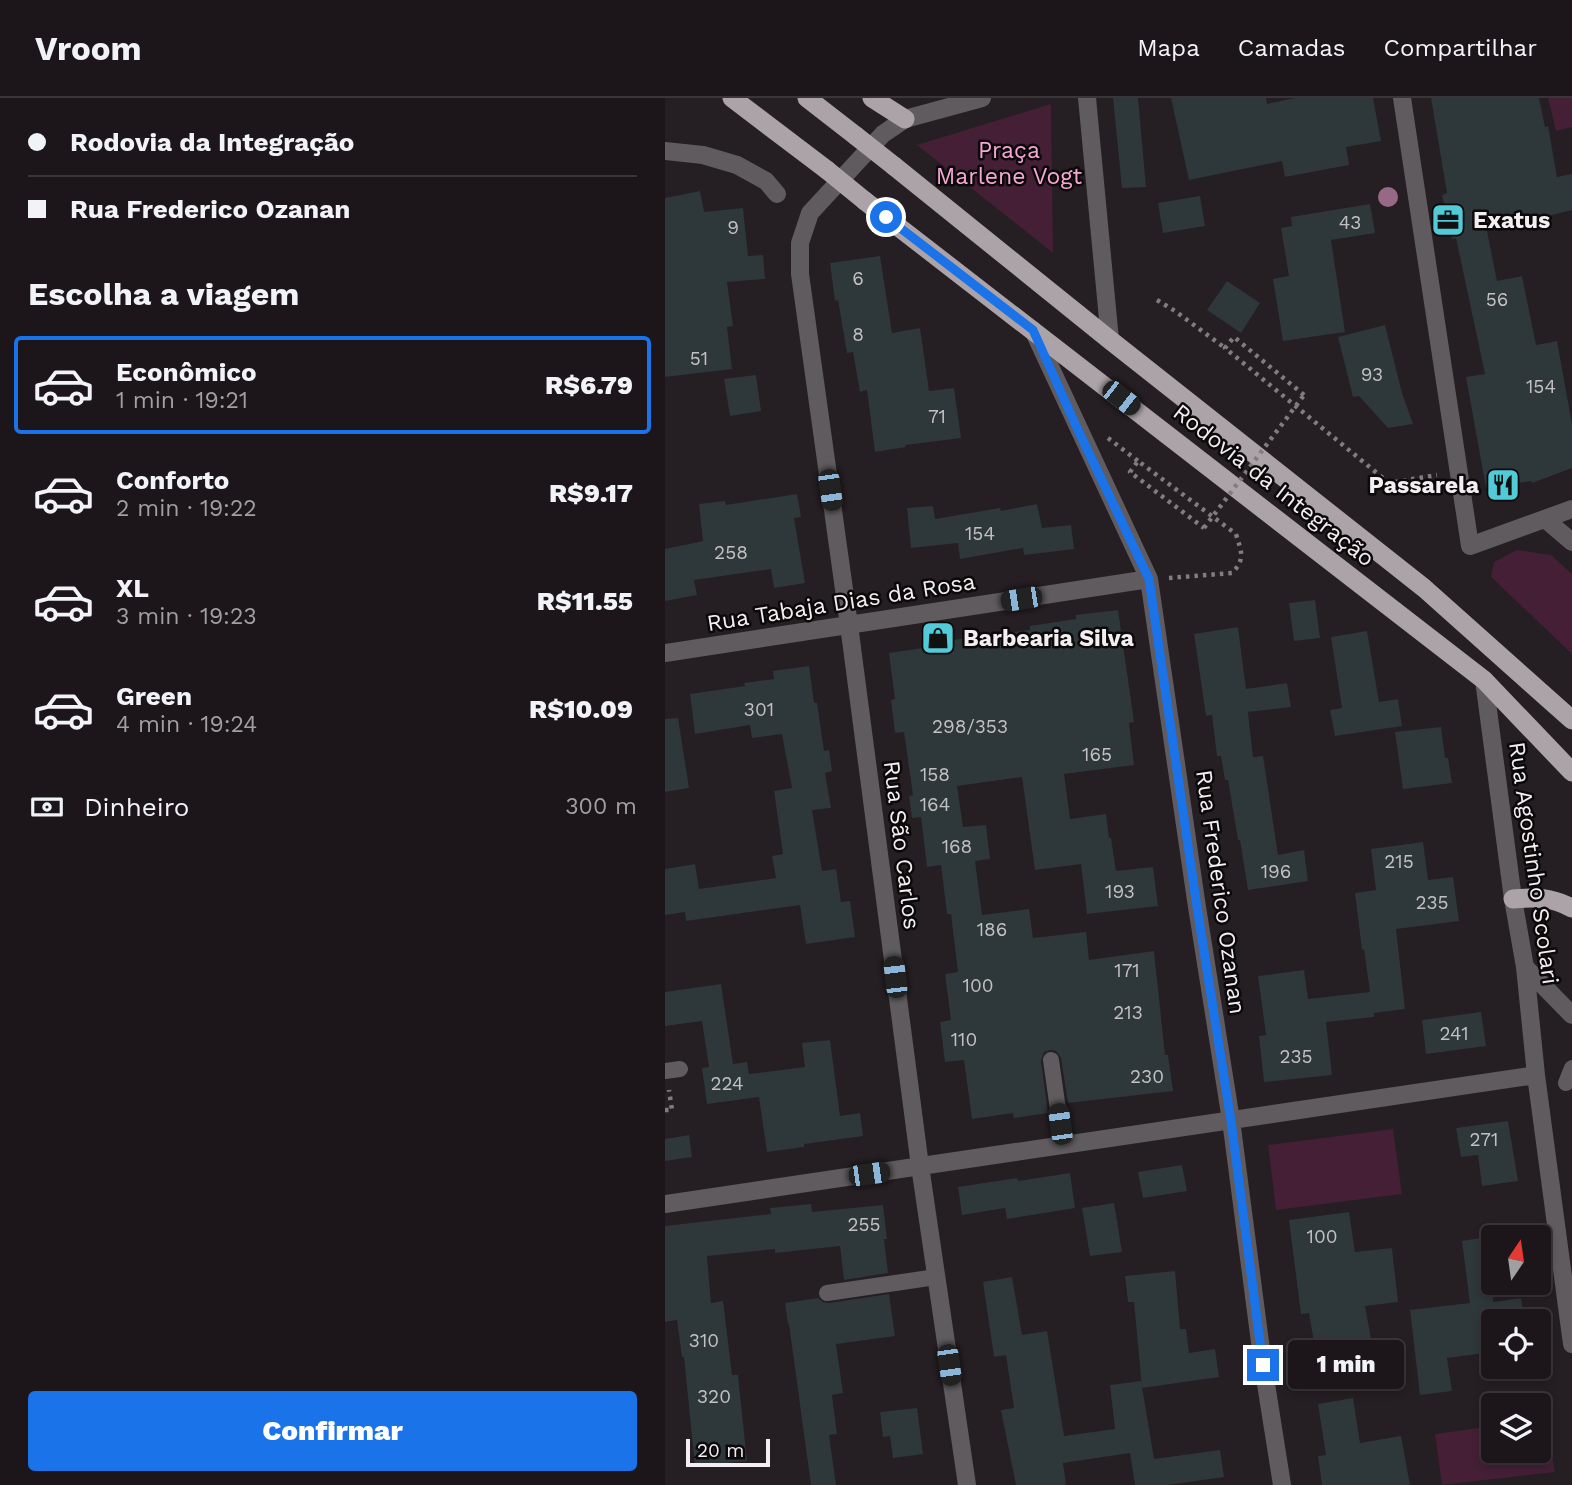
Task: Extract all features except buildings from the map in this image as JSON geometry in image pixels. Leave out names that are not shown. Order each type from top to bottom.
[{"type":"highway","name":"Rodovia da Integração","points":[[732,98],[1485,680],[1572,772]]},
{"type":"highway","name":"Rodovia da Integração","points":[[807,98],[1424,587],[1572,720]]},
{"type":"highway","points":[[872,98],[905,119]]},
{"type":"highway","points":[[1513,899],[1538,897],[1572,908]]},
{"type":"street","points":[[905,119],[982,98]]},
{"type":"street","points":[[1087,98],[1110,340]]},
{"type":"street","points":[[1402,98],[1470,546],[1572,509]]},
{"type":"street","name":"Rua São Carlos","points":[[905,119],[883,134],[810,213],[800,243],[800,274],[920,1166],[967,1485]]},
{"type":"street","points":[[665,152],[703,155],[737,165],[772,188]]},
{"type":"street","name":"Rua Frederico Ozanan","points":[[1033,330],[1149,579],[1231,1121],[1263,1365],[1282,1485]]},
{"type":"street","points":[[1545,519],[1572,542]]},
{"type":"street","name":"Rua Tabaja Dias da Rosa","points":[[665,653],[1149,579]]},
{"type":"street","name":"Rua Agostinho Scolari","points":[[1485,680],[1513,899],[1525,967],[1536,1075],[1572,1344]]},
{"type":"street","points":[[1525,967],[1572,1015]]},
{"type":"street","points":[[665,1204],[1536,1075]]},
{"type":"lane","points":[[1051,1060],[1063,1145]]},
{"type":"lane","points":[[827,1293],[936,1277]]},
{"type":"path","points":[[1157,300],[1175,310],[1225,348],[1389,483],[1459,471]]},
{"type":"path","points":[[1138,461],[1130,472],[1204,528],[1304,395],[1234,337],[1225,348]]},
{"type":"path","points":[[1112,439],[1236,534],[1242,553],[1240,565],[1232,573],[1149,579]]},
{"type":"green space","points":[[1548,98],[1572,98],[1572,127],[1556,131]]},
{"type":"green space","name":"Praça Marlene Vogt","points":[[1051,104],[1053,253],[917,145]]},
{"type":"green space","points":[[1517,550],[1551,555],[1572,574],[1572,654],[1491,577],[1494,562]]},
{"type":"green space","points":[[1393,1129],[1402,1194],[1276,1210],[1268,1145]]},
{"type":"green space","points":[[1481,1428],[1481,1463],[1551,1463],[1551,1448],[1555,1472],[1442,1485],[1435,1434]]},
{"type":"place","name":"Exatus","points":[[1448,220]]},
{"type":"place","name":"Passarela","points":[[1503,485]]},
{"type":"place","name":"Barbearia Silva","points":[[938,638]]},
{"type":"route","points":[[886,217],[1033,330],[1149,579],[1231,1121],[1263,1365]]}]
